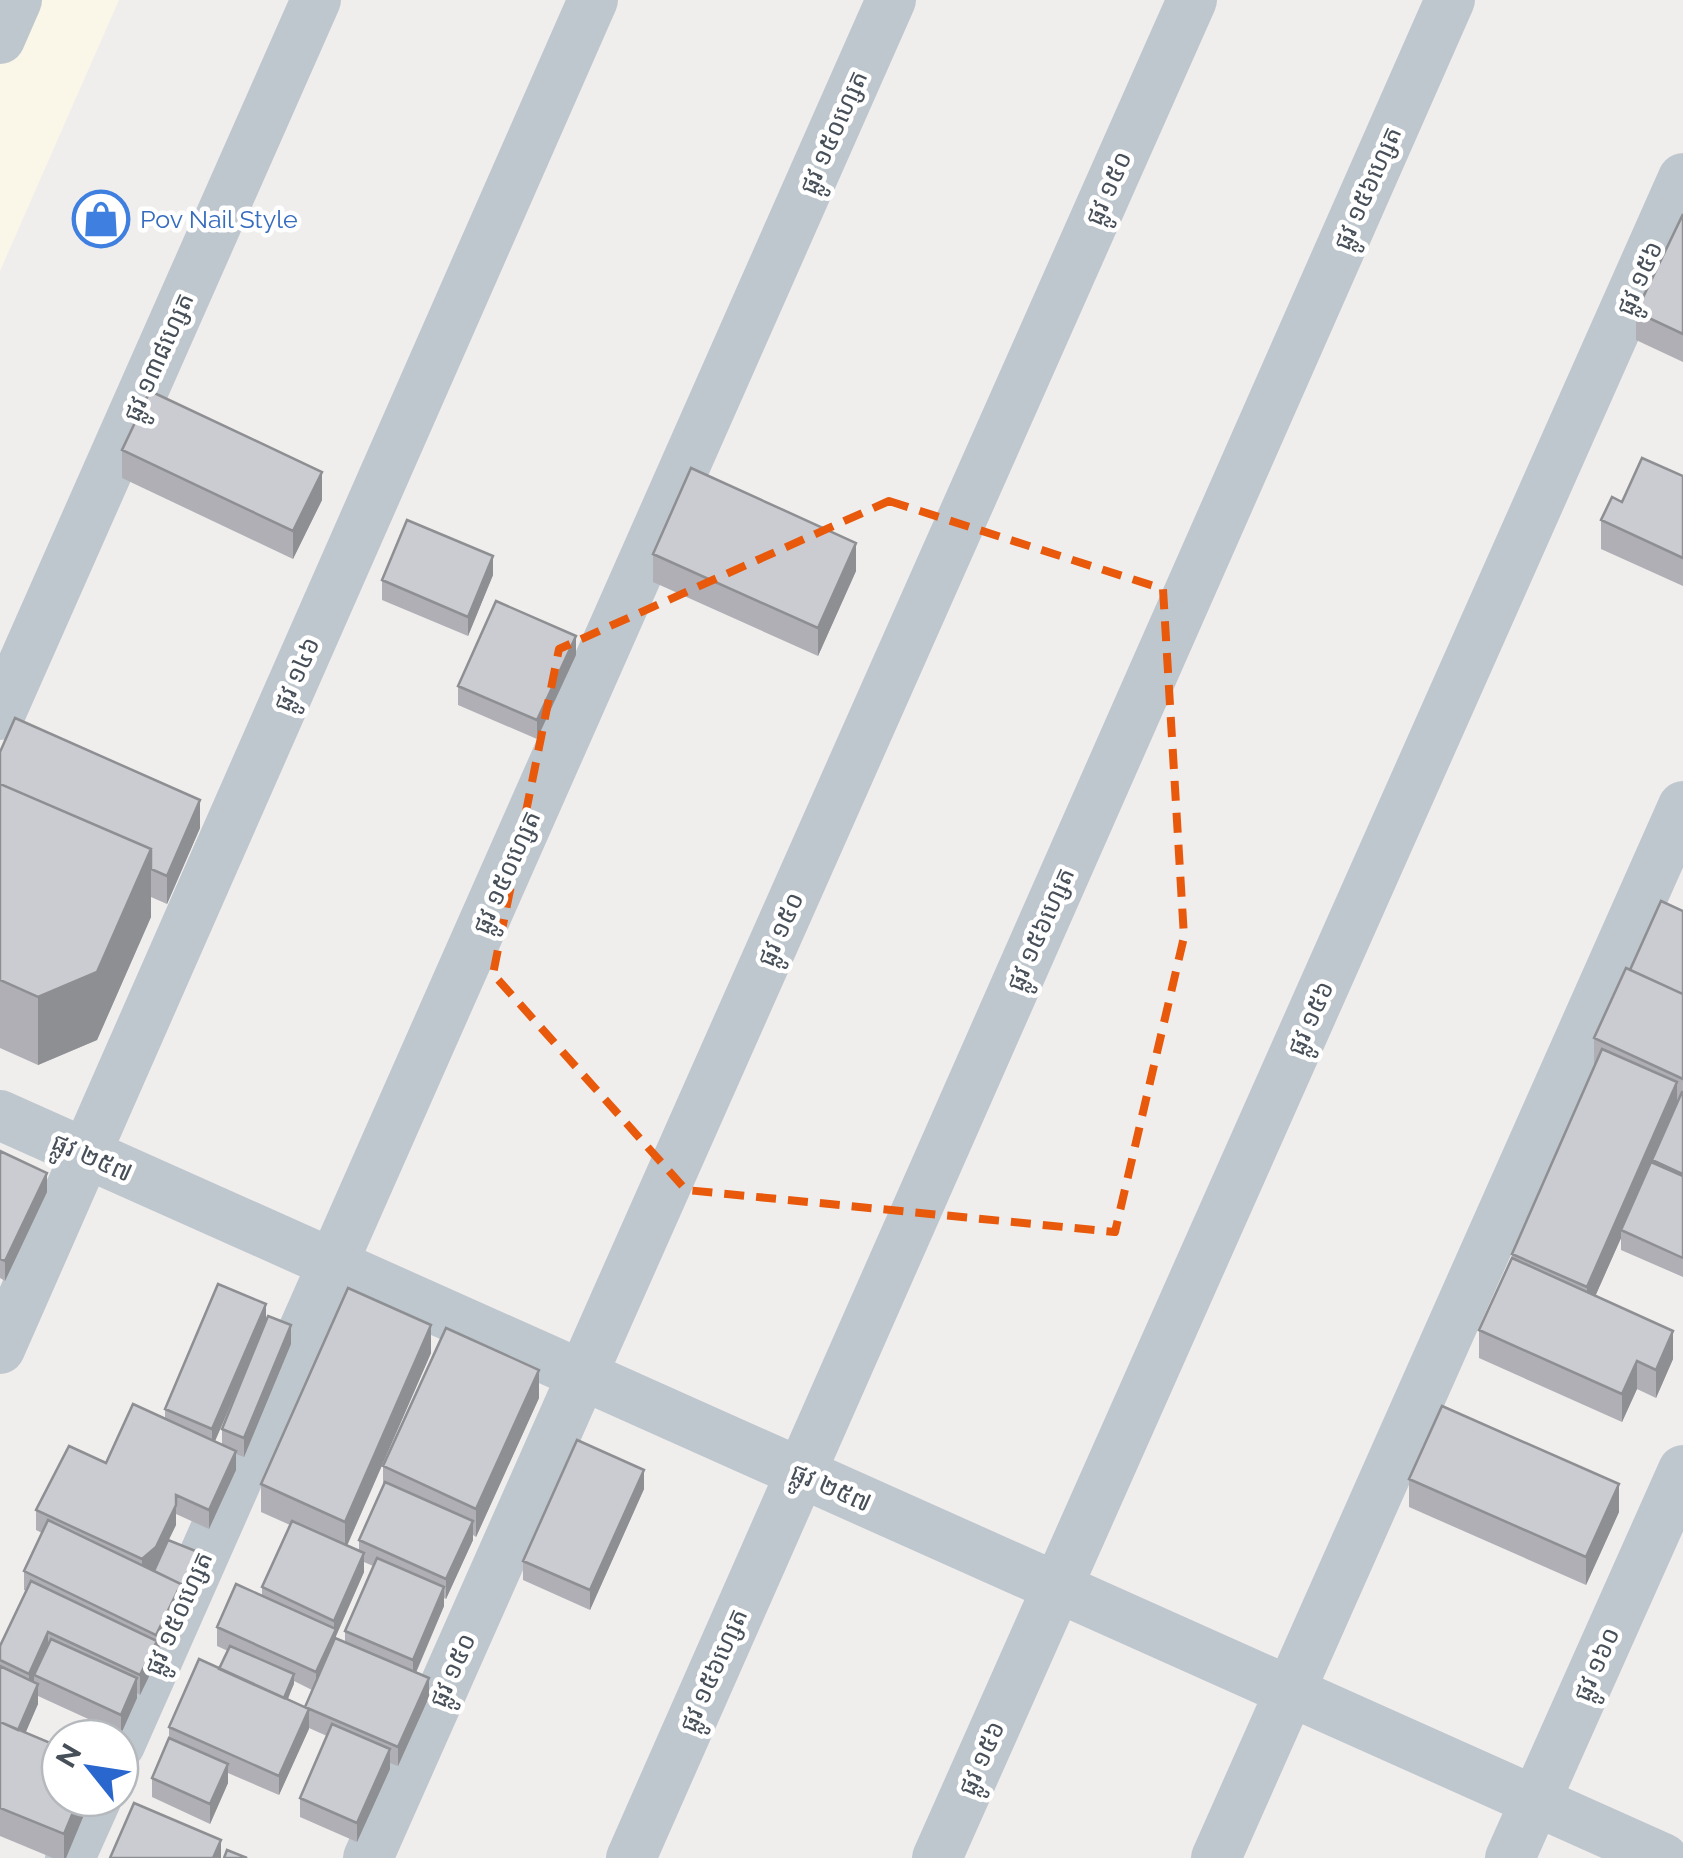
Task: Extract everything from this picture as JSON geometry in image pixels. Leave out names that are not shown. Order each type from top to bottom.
[{"type":"street","points":[[0,39],[17,0]]},
{"type":"street","name":"ផ្លូវ ១៣៨ហ្សេត","points":[[0,714],[316,0]]},
{"type":"street","name":"ផ្លូវ ១៤៦","points":[[0,1349],[593,0]]},
{"type":"street","name":"ផ្លូវ ១៥០ហ្សេត","points":[[132,1718],[891,0]]},
{"type":"street","name":"ផ្លូវ ១៥០","points":[[368,1858],[1192,0]]},
{"type":"street","name":"ផ្លូវ ១៥៦ហ្សេត","points":[[630,1858],[1450,0]]},
{"type":"street","name":"ផ្លូវ ១៥៦","points":[[937,1858],[1683,178]]},
{"type":"street","points":[[1216,1858],[1683,806]]},
{"type":"street","name":"ផ្លូវ ២៥៧","points":[[0,1116],[1663,1858]]},
{"type":"street","name":"ផ្លូវ ១៦០","points":[[1510,1858],[1683,1470]]},
{"type":"street","points":[[70,1858],[87,1818]]},
{"type":"highlighted area","points":[[889,501],[1163,589],[1184,937],[1115,1232],[686,1190],[493,974],[559,649]]},
{"type":"shaded area","points":[[0,0],[119,0],[0,271]]},
{"type":"building","points":[[1683,214],[1683,334],[1636,312]]},
{"type":"building","points":[[150,391],[322,472],[293,531],[122,450]]},
{"type":"building","points":[[1642,458],[1683,476],[1683,558],[1601,520],[1612,497],[1622,502]]},
{"type":"building","points":[[691,468],[856,543],[818,628],[653,554]]},
{"type":"building","points":[[407,520],[493,556],[468,617],[382,580]]},
{"type":"building","points":[[496,601],[576,636],[537,720],[458,686]]},
{"type":"building","points":[[15,718],[200,800],[167,876],[151,869],[151,849],[0,784],[0,752]]},
{"type":"building","points":[[0,784],[151,849],[97,972],[38,997],[0,980]]},
{"type":"building","points":[[1661,901],[1683,911],[1683,994],[1630,970]]},
{"type":"building","points":[[1626,968],[1683,994],[1683,1079],[1594,1038]]},
{"type":"building","points":[[1602,1049],[1677,1082],[1587,1287],[1512,1254]]},
{"type":"building","points":[[1683,1092],[1683,1174],[1652,1160]]},
{"type":"building","points":[[0,1151],[47,1173],[5,1261],[0,1259]]},
{"type":"building","points":[[1651,1162],[1683,1176],[1683,1258],[1621,1230]]},
{"type":"building","points":[[1512,1258],[1673,1331],[1656,1370],[1637,1361],[1622,1394],[1479,1330]]},
{"type":"building","points":[[218,1284],[266,1304],[212,1429],[165,1409]]},
{"type":"building","points":[[348,1288],[431,1325],[345,1522],[261,1484]]},
{"type":"building","points":[[268,1316],[291,1325],[244,1438],[222,1429]]},
{"type":"building","points":[[446,1328],[539,1370],[476,1509],[383,1466]]},
{"type":"building","points":[[133,1404],[236,1451],[209,1510],[176,1495],[176,1505],[156,1547],[142,1559],[36,1510],[69,1446],[106,1463]]},
{"type":"building","points":[[1442,1406],[1619,1484],[1586,1557],[1409,1479]]},
{"type":"building","points":[[577,1440],[644,1470],[590,1590],[523,1561]]},
{"type":"building","points":[[385,1482],[473,1521],[446,1579],[359,1540]]},
{"type":"building","points":[[48,1520],[181,1584],[156,1635],[24,1571]]},
{"type":"building","points":[[292,1521],[364,1553],[334,1621],[262,1587]]},
{"type":"building","points":[[168,1540],[198,1552],[182,1590],[181,1584],[154,1571]]},
{"type":"building","points":[[377,1558],[444,1587],[413,1660],[345,1631]]},
{"type":"building","points":[[31,1581],[157,1641],[140,1675],[48,1632],[29,1674],[0,1660],[0,1646]]},
{"type":"building","points":[[236,1584],[336,1629],[316,1672],[217,1627]]},
{"type":"building","points":[[335,1638],[429,1678],[398,1747],[305,1707]]},
{"type":"building","points":[[51,1639],[137,1678],[121,1715],[34,1675]]},
{"type":"building","points":[[230,1646],[294,1674],[284,1698],[219,1669]]},
{"type":"building","points":[[199,1659],[309,1709],[279,1776],[169,1727]]},
{"type":"building","points":[[0,1666],[38,1684],[18,1730],[0,1722]]},
{"type":"building","points":[[0,1722],[40,1739],[40,1818],[71,1818],[64,1834],[0,1808]]},
{"type":"building","points":[[332,1724],[390,1749],[357,1823],[300,1798]]},
{"type":"building","points":[[169,1738],[228,1764],[210,1804],[152,1778]]},
{"type":"building","points":[[140,1806],[221,1840],[213,1858],[110,1858],[127,1818],[140,1818]]},
{"type":"building","points":[[227,1850],[247,1858],[224,1858]]},
{"type":"place","name":"Pov Nail Style","points":[[101,219]]}]
